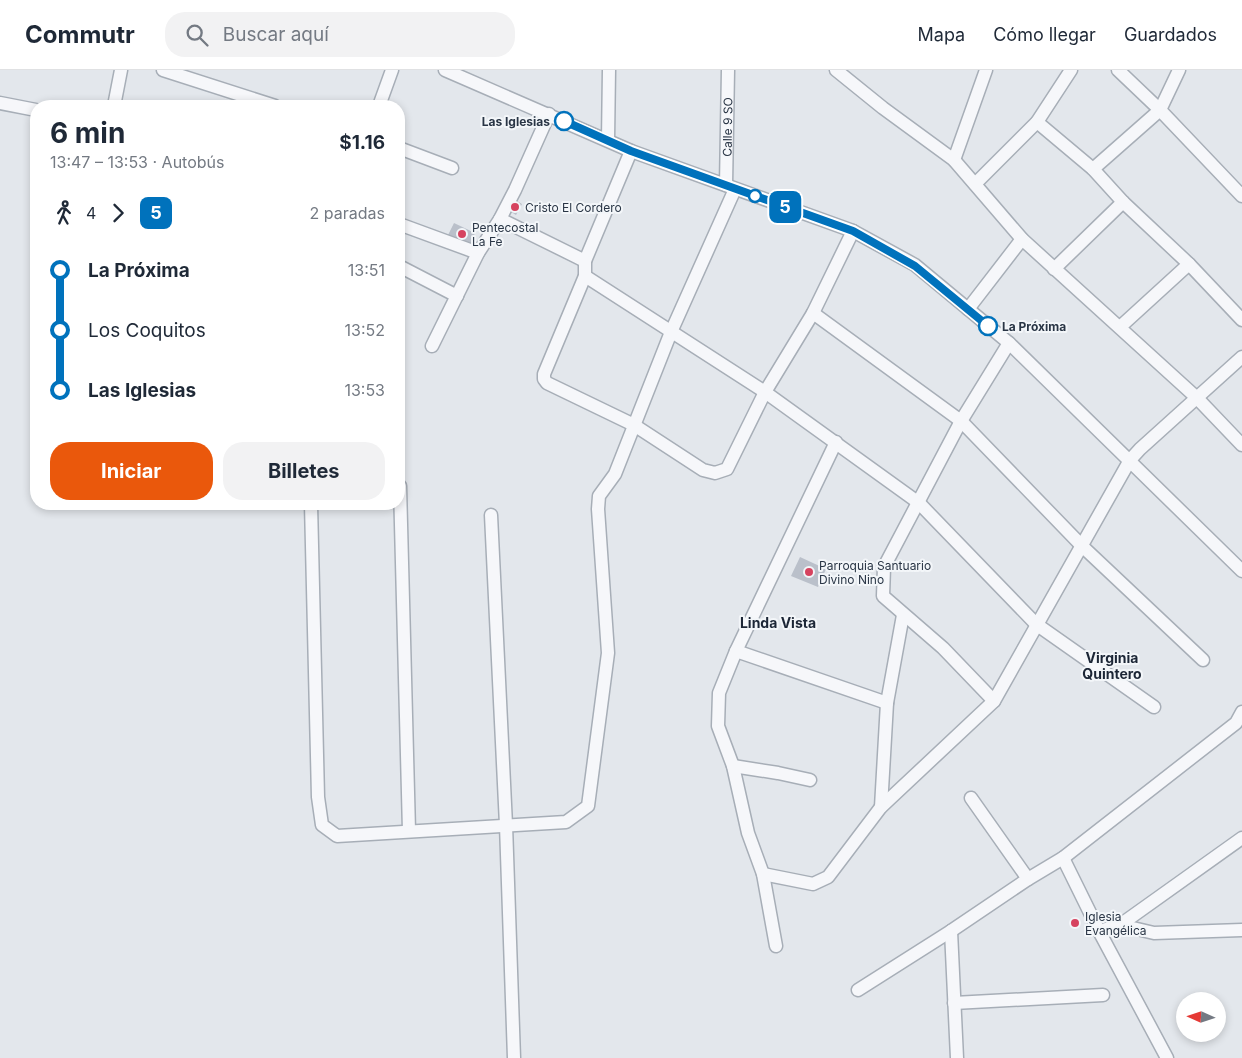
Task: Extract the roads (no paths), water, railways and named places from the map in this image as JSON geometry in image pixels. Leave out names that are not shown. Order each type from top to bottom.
[{"type":"street","points":[[115,100],[121,70]]},
{"type":"street","points":[[163,70],[255,100]]},
{"type":"street","points":[[381,100],[392,70]]},
{"type":"street","points":[[445,70],[631,151],[853,231],[915,266],[1009,343],[1242,571]]},
{"type":"street","points":[[608,140],[609,70]]},
{"type":"street","name":"Calle 9 SO","points":[[728,70],[730,187]]},
{"type":"street","points":[[836,70],[883,108],[954,160],[1022,238],[1197,398],[1242,445]]},
{"type":"street","points":[[954,160],[986,70]]},
{"type":"street","points":[[975,184],[1037,122],[1071,70]]},
{"type":"street","points":[[1118,70],[1160,110],[1242,196]]},
{"type":"street","points":[[1093,169],[1160,110],[1179,70]]},
{"type":"street","points":[[234,100],[236,94]]},
{"type":"street","points":[[0,103],[30,109]]},
{"type":"street","points":[[432,346],[478,252],[500,219],[515,190],[549,114]]},
{"type":"street","points":[[1037,122],[1093,169],[1123,202],[1189,264],[1242,320]]},
{"type":"street","points":[[405,150],[452,168]]},
{"type":"street","points":[[631,151],[585,261],[584,276],[544,374],[544,379],[547,383],[634,425],[703,470],[715,473],[726,469],[765,392],[813,313],[853,231]]},
{"type":"street","points":[[311,510],[318,797],[322,825],[337,836],[566,822],[588,806],[608,653],[598,510],[600,496],[615,474],[730,187]]},
{"type":"street","points":[[1054,269],[1123,202]]},
{"type":"street","points":[[500,219],[585,261]]},
{"type":"street","points":[[405,226],[478,252]]},
{"type":"street","points":[[968,309],[1022,238]]},
{"type":"street","points":[[1120,327],[1189,264]]},
{"type":"street","points":[[405,269],[457,296]]},
{"type":"street","points":[[584,276],[765,392],[919,503],[1036,624],[1154,708]]},
{"type":"street","points":[[813,313],[961,421],[1082,546],[1203,660]]},
{"type":"street","points":[[994,702],[942,648],[882,596],[884,567],[961,421],[1009,343]]},
{"type":"street","points":[[763,874],[814,884],[828,877],[881,806],[994,702],[1036,624],[1130,460],[1242,358]]},
{"type":"street","points":[[776,946],[763,874],[748,832],[733,766],[718,726],[719,693],[736,651],[836,442]]},
{"type":"street","points":[[401,510],[409,831]]},
{"type":"street","points":[[491,515],[506,825],[514,1058]]},
{"type":"street","points":[[881,806],[887,703],[903,615]]},
{"type":"street","points":[[736,651],[887,703]]},
{"type":"street","points":[[858,990],[951,931],[1028,878],[1063,858],[1236,723],[1242,712]]},
{"type":"street","points":[[733,766],[810,780]]},
{"type":"street","points":[[971,798],[1028,878]]},
{"type":"street","points":[[1099,931],[1120,925],[1242,838]]},
{"type":"street","points":[[1063,858],[1099,931],[1167,1058]]},
{"type":"street","points":[[1120,925],[1154,933],[1242,930]]},
{"type":"street","points":[[951,931],[957,1058]]},
{"type":"street","points":[[954,1003],[1102,995]]},
{"type":"place","name":"Las Iglesias","points":[[564,121]]},
{"type":"place","name":"Cristo El Cordero","points":[[515,207]]},
{"type":"place","name":"Pentecostal La Fe","points":[[462,234]]},
{"type":"place","name":"La Próxima","points":[[988,326]]},
{"type":"place","name":"Parroquia Santuario Divino Nino","points":[[809,572]]},
{"type":"place","name":"Iglesia Evangélica","points":[[1075,923]]},
{"type":"district","name":"Linda Vista","points":[[778,622]]},
{"type":"district","name":"Virginia Quintero","points":[[1112,666]]}]
